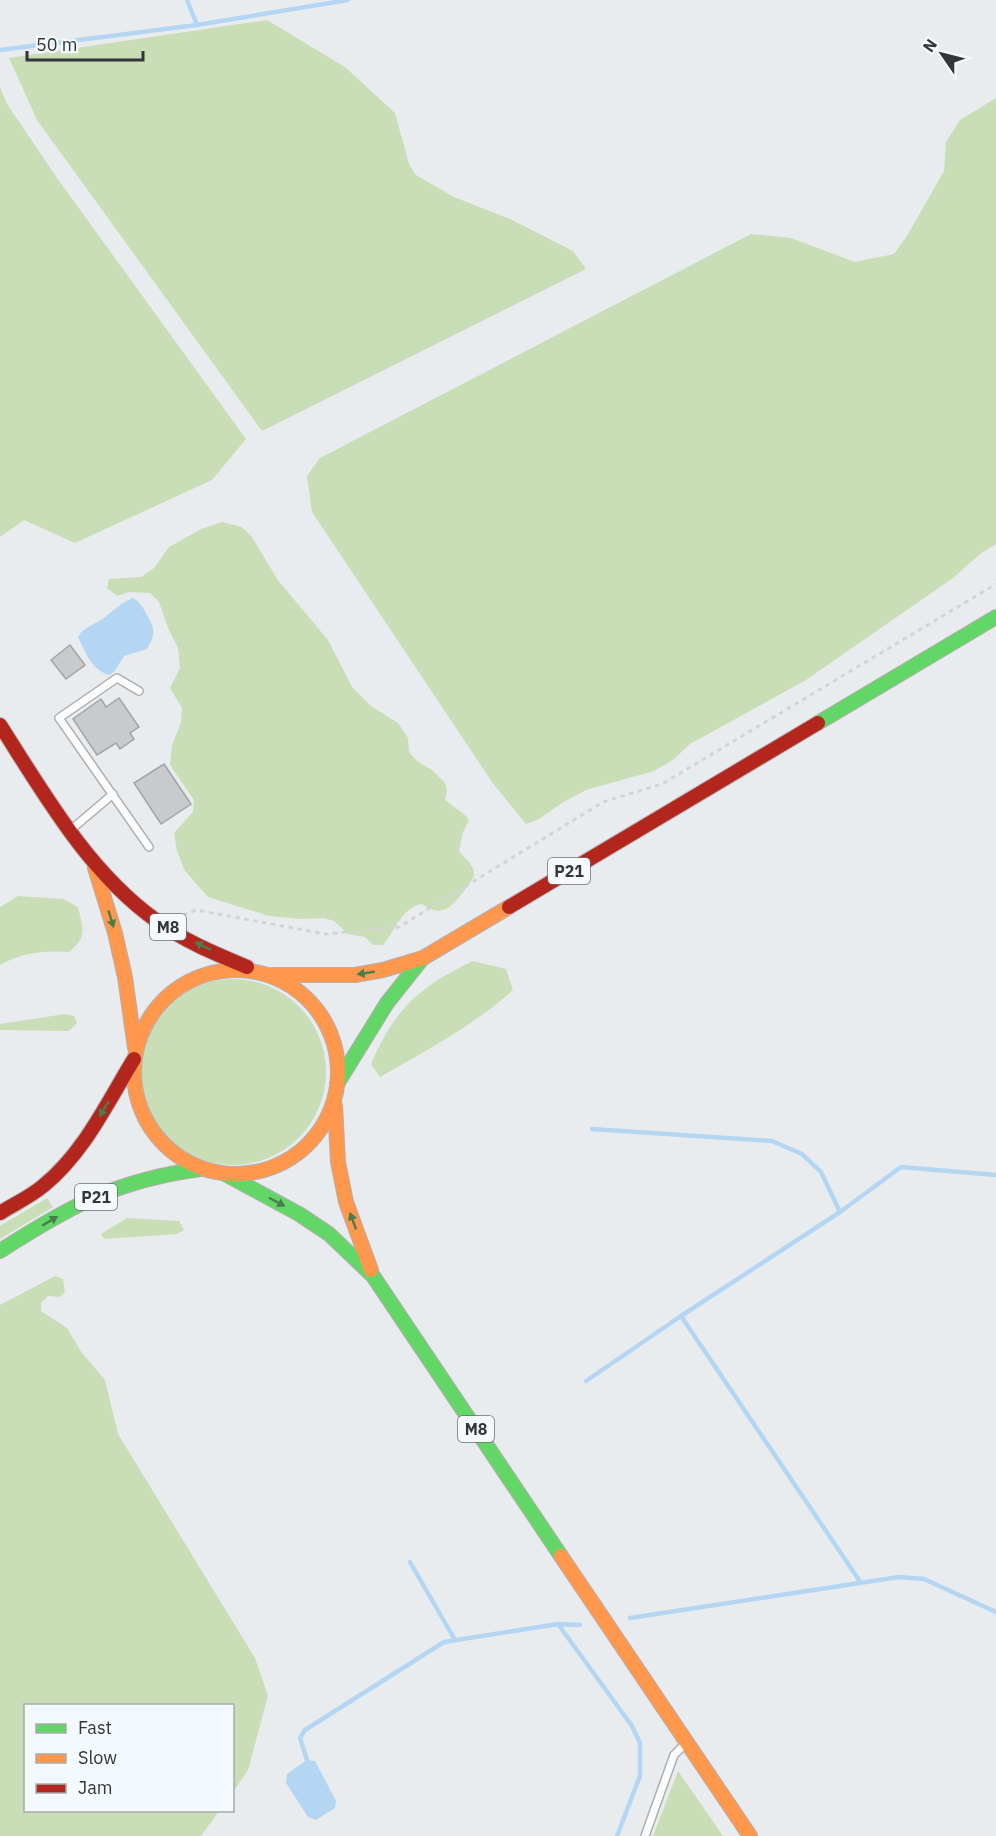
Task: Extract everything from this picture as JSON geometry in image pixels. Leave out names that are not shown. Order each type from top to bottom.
[{"type":"main road","name":"Р21","points":[[272,975],[355,975],[383,970],[423,958],[996,617]]},
{"type":"main road","name":"М8","points":[[0,725],[94,863],[122,892],[166,926],[256,971]]},
{"type":"main road","name":"М8","points":[[94,863],[116,933],[135,1054]]},
{"type":"main road","name":"Р21","points":[[338,1083],[390,997],[406,975],[423,958]]},
{"type":"main road","name":"М8","points":[[231,969],[256,971],[272,975],[296,988],[311,1002],[324,1020],[333,1038],[338,1062],[338,1083],[334,1099],[326,1120],[312,1140],[298,1153],[279,1164],[255,1173],[225,1174],[201,1169],[169,1150],[153,1133],[140,1108],[133,1073],[135,1054],[144,1025],[153,1010],[178,987],[210,972],[231,969]]},
{"type":"main road","name":"Р21","points":[[0,1213],[43,1186],[73,1156],[108,1104],[135,1054]]},
{"type":"main road","name":"М8","points":[[334,1099],[338,1162],[346,1202],[373,1276],[750,1836]]},
{"type":"main road","name":"Р21","points":[[0,1251],[77,1204],[144,1180],[173,1172],[201,1169]]},
{"type":"main road","name":"М8","points":[[225,1174],[299,1214],[319,1228],[373,1276]]},
{"type":"lane","points":[[139,691],[117,678],[59,718],[149,846]]},
{"type":"lane","points":[[71,830],[113,795]]},
{"type":"lane","points":[[645,1836],[674,1755],[686,1743]]},
{"type":"path","points":[[166,926],[176,918],[196,910],[326,934],[399,927],[603,802],[662,784],[996,584]]},
{"type":"green space","points":[[267,20],[345,67],[395,113],[409,164],[416,175],[454,197],[510,219],[573,251],[586,269],[262,431],[37,120],[9,58]]},
{"type":"green space","points":[[0,87],[7,104],[57,178],[246,439],[212,480],[75,543],[24,520],[0,537]]},
{"type":"green space","points":[[996,98],[996,544],[980,554],[953,578],[806,680],[690,744],[673,760],[654,771],[586,790],[539,819],[526,824],[492,782],[312,512],[307,476],[320,458],[751,234],[791,238],[855,262],[894,254],[907,236],[944,171],[946,142],[960,120]]},
{"type":"green space","points":[[222,522],[242,527],[252,537],[277,579],[328,640],[352,687],[371,706],[398,723],[408,738],[409,752],[445,783],[447,790],[445,800],[469,820],[463,832],[459,851],[473,868],[474,875],[470,883],[455,902],[446,909],[435,910],[422,904],[409,910],[383,945],[373,945],[365,937],[348,934],[334,921],[324,918],[269,916],[208,897],[185,871],[177,851],[174,833],[193,812],[194,800],[170,765],[172,745],[181,723],[182,708],[170,688],[180,668],[178,648],[159,602],[150,593],[129,592],[117,596],[107,588],[109,579],[141,577],[154,568],[169,547],[201,529]]},
{"type":"green space","points":[[18,896],[63,899],[78,907],[82,937],[75,947],[69,952],[24,955],[0,965],[0,907]]},
{"type":"green space","points":[[473,961],[506,969],[513,990],[466,1026],[380,1077],[371,1064],[399,1014],[424,990],[454,970]]},
{"type":"green space","points":[[233,979],[268,986],[299,1006],[319,1037],[326,1072],[319,1107],[299,1138],[268,1158],[233,1165],[198,1158],[167,1138],[147,1107],[140,1072],[147,1037],[167,1006],[198,986]]},
{"type":"green space","points":[[65,1014],[74,1016],[77,1023],[69,1031],[0,1030],[0,1024]]},
{"type":"green space","points":[[47,1198],[53,1207],[0,1239],[0,1226]]},
{"type":"green space","points":[[127,1218],[179,1221],[184,1230],[177,1234],[104,1239],[101,1234]]},
{"type":"green space","points":[[55,1276],[63,1279],[65,1292],[60,1297],[48,1296],[41,1303],[41,1311],[67,1328],[82,1353],[105,1380],[118,1434],[255,1658],[268,1696],[248,1770],[234,1791],[234,1704],[24,1704],[24,1812],[218,1812],[201,1836],[0,1836],[0,1305]]},
{"type":"green space","points":[[678,1771],[723,1836],[653,1836]]},
{"type":"water","points":[[133,598],[141,604],[151,623],[152,639],[147,649],[124,656],[114,672],[109,675],[103,673],[86,654],[78,637],[87,628]]},
{"type":"water","points":[[307,1760],[315,1761],[336,1801],[335,1808],[316,1820],[308,1817],[286,1783],[287,1774]]},
{"type":"building","points":[[70,645],[85,665],[66,679],[51,660]]},
{"type":"building","points":[[119,698],[139,727],[130,733],[134,739],[120,749],[116,743],[97,755],[73,719],[101,699],[106,707]]},
{"type":"building","points":[[164,764],[191,804],[161,824],[134,783]]},
{"type":"waterway","points":[[187,0],[197,25]]},
{"type":"waterway","points":[[0,50],[197,25],[348,0]]},
{"type":"waterway","points":[[592,1129],[772,1141],[802,1154],[821,1172],[840,1212]]},
{"type":"waterway","points":[[861,1583],[681,1316],[840,1212],[901,1167],[996,1175]]},
{"type":"waterway","points":[[586,1381],[681,1316]]},
{"type":"waterway","points":[[410,1562],[455,1640]]},
{"type":"waterway","points":[[630,1618],[899,1577],[924,1579],[996,1612]]},
{"type":"waterway","points":[[558,1624],[632,1726],[640,1743],[640,1776],[617,1836]]},
{"type":"waterway","points":[[307,1760],[300,1738],[305,1730],[444,1642],[558,1624],[580,1625]]},
{"type":"traffic: fast","points":[[818,723],[996,617]]},
{"type":"traffic: fast","points":[[337,1084],[387,1003],[422,959]]},
{"type":"traffic: fast","points":[[0,1251],[49,1221],[95,1197],[144,1180],[201,1169]]},
{"type":"traffic: fast","points":[[225,1174],[299,1214],[329,1234],[373,1276],[561,1556]]},
{"type":"traffic: slow","points":[[95,868],[115,933],[125,977],[135,1048]]},
{"type":"traffic: slow","points":[[272,975],[355,975],[383,970],[423,958],[509,907]]},
{"type":"traffic: slow","points":[[226,970],[246,970],[275,977],[301,993],[315,1007],[331,1033],[338,1072],[331,1111],[315,1137],[301,1151],[266,1170],[246,1174],[226,1174],[197,1167],[171,1151],[157,1137],[138,1102],[134,1082],[134,1062],[141,1033],[157,1007],[171,993],[206,974],[226,970]]},
{"type":"traffic: slow","points":[[335,1105],[338,1162],[346,1202],[371,1270]]},
{"type":"traffic: slow","points":[[561,1556],[750,1836]]},
{"type":"traffic: jam","points":[[509,907],[818,723]]},
{"type":"traffic: jam","points":[[0,725],[51,805],[110,880],[132,901],[178,935],[247,967]]},
{"type":"traffic: jam","points":[[0,1213],[38,1190],[58,1173],[94,1127],[134,1059]]}]
